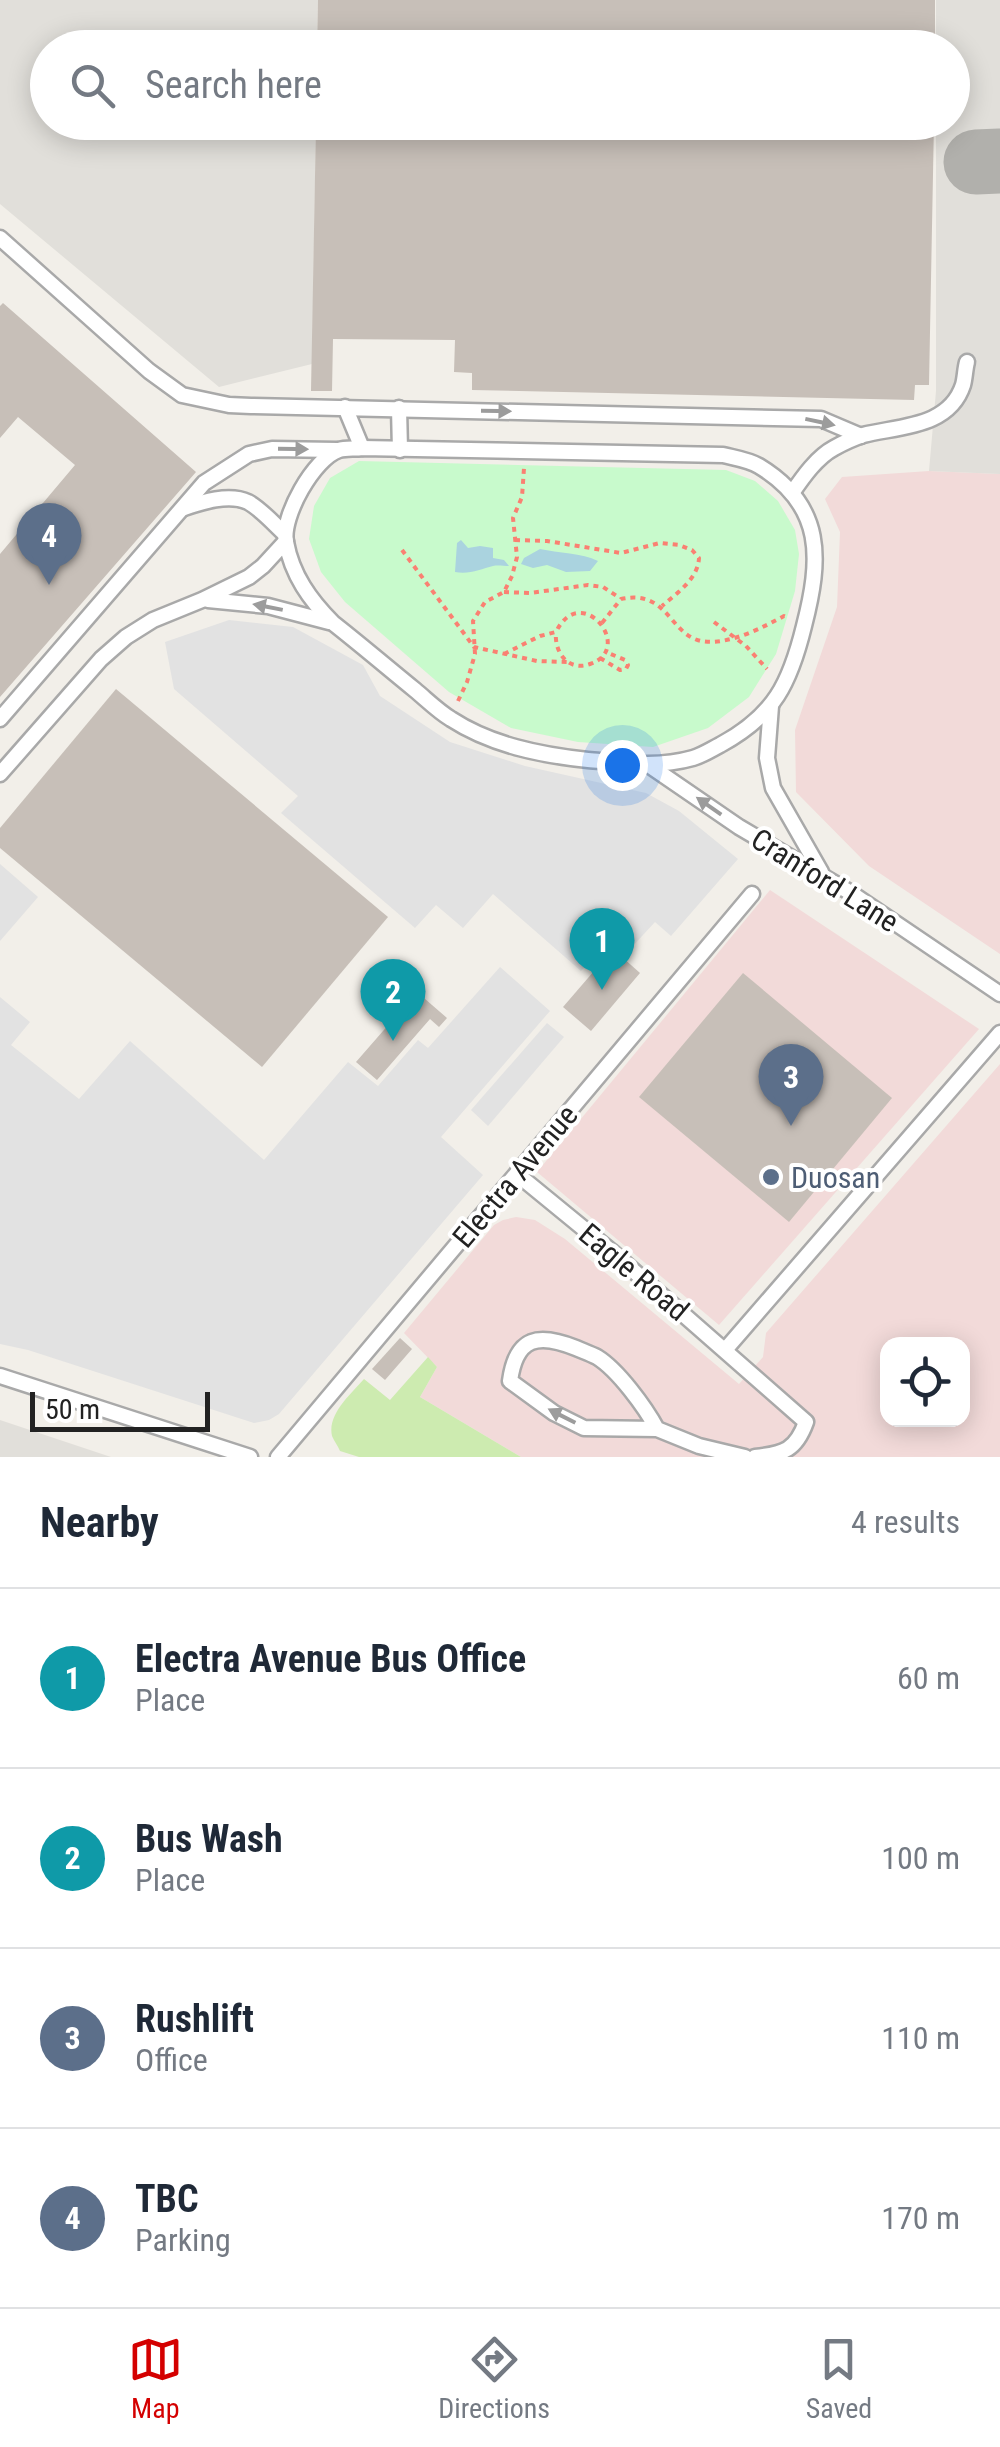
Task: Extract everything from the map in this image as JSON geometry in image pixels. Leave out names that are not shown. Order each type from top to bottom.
[{"type":"lane","points":[[0,238],[149,371],[182,394],[229,405],[821,419],[861,436]]},
{"type":"lane","points":[[792,493],[830,450],[861,436],[918,426],[940,414],[962,387],[967,362]]},
{"type":"lane","points":[[345,408],[362,448]]},
{"type":"lane","points":[[399,408],[400,450]]},
{"type":"lane","points":[[0,718],[179,510],[204,482],[249,454],[272,449],[723,455],[757,464],[792,493],[806,512],[816,546],[815,585],[794,667],[771,706],[732,738],[696,758],[650,766],[577,759],[521,750],[450,719],[317,606],[295,574],[286,538],[247,501],[226,498],[179,510]]},
{"type":"lane","points":[[0,774],[126,637],[264,566],[286,538],[296,498],[314,470],[337,450]]},
{"type":"lane","points":[[202,600],[268,606],[333,622]]},
{"type":"lane","points":[[771,706],[767,758],[774,788],[822,874]]},
{"type":"lane","name":"Cranford Lane","points":[[650,766],[768,845],[822,874],[1000,994]]},
{"type":"lane","name":"Electra Avenue","points":[[278,1457],[752,894]]},
{"type":"lane","points":[[725,1350],[1000,1032]]},
{"type":"lane","name":"Eagle Road","points":[[517,1174],[806,1422],[800,1440],[777,1455],[756,1457]]},
{"type":"lane","points":[[657,1429],[644,1406],[600,1358],[551,1338],[537,1338],[522,1350],[512,1370],[510,1381],[522,1391],[554,1414],[584,1428],[657,1429],[699,1446],[746,1457]]},
{"type":"lane","points":[[0,1376],[250,1457]]},
{"type":"path","points":[[504,592],[517,557],[513,518],[522,497],[525,452]]},
{"type":"path","points":[[515,540],[620,553],[660,543],[692,550],[698,567],[662,606]]},
{"type":"path","points":[[402,550],[474,647],[537,661],[585,666],[605,652],[607,634],[592,615],[574,614],[560,624],[556,632],[557,649],[568,662]]},
{"type":"path","points":[[450,719],[467,682],[474,654],[473,620],[485,602],[504,592],[603,587],[621,598],[646,599],[662,606],[694,638],[704,642],[767,626],[784,616],[805,622]]},
{"type":"path","points":[[602,623],[621,598]]},
{"type":"path","points":[[714,622],[768,669]]},
{"type":"path","points":[[504,654],[556,632]]},
{"type":"path","points":[[600,658],[620,670],[626,669],[625,660],[605,652]]},
{"type":"shaded area","points":[[0,0],[318,0],[317,30],[30,30],[30,140],[316,140],[312,364],[219,387],[0,204]]},
{"type":"shaded area","points":[[936,0],[1000,0],[1000,474],[929,471],[936,391],[936,140],[970,140],[970,30],[936,30]]},
{"type":"shaded area","points":[[929,471],[1000,474],[1000,954],[869,866],[796,792],[795,730],[837,607],[840,532],[825,499],[842,477]]},
{"type":"shaded area","points":[[229,620],[293,627],[363,665],[380,696],[450,742],[525,766],[646,793],[679,811],[738,859],[671,936],[655,922],[631,948],[614,934],[581,971],[493,894],[463,928],[436,905],[415,928],[281,813],[298,796],[174,689],[165,642]]},
{"type":"shaded area","points":[[0,864],[38,897],[0,941]]},
{"type":"shaded area","points":[[770,890],[979,1029],[719,1325],[537,1172]]},
{"type":"shaded area","points":[[500,967],[550,1011],[441,1137],[483,1175],[279,1414],[254,1423],[0,1344],[0,997],[30,1022],[11,1045],[79,1099],[130,1041],[264,1160],[348,1062],[378,1086],[418,1040],[428,1048]]},
{"type":"shaded area","points":[[547,1023],[564,1037],[488,1126],[471,1110]]},
{"type":"shaded area","points":[[1000,1064],[1000,1457],[521,1457],[420,1397],[437,1367],[404,1333],[494,1225],[516,1217],[535,1220],[565,1239],[739,1384],[763,1357],[766,1333]]},
{"type":"shaded area","points":[[0,1420],[111,1457],[0,1457]]},
{"type":"green space","points":[[359,461],[726,470],[755,481],[778,501],[795,530],[799,554],[795,591],[776,654],[749,697],[708,728],[653,747],[578,742],[511,728],[449,692],[345,602],[321,572],[309,539],[314,506],[330,478]]},
{"type":"green space","points":[[428,1357],[437,1367],[420,1397],[521,1457],[359,1457],[340,1451],[332,1436],[333,1420],[364,1379],[390,1400]]},
{"type":"water","points":[[461,540],[468,548],[493,548],[493,558],[504,560],[509,566],[455,572],[457,543]]},
{"type":"water","points":[[540,549],[598,561],[590,571],[566,572],[547,565],[533,568],[521,564]]},
{"type":"building","points":[[318,0],[935,0],[935,30],[317,30]]},
{"type":"building","points":[[316,140],[934,140],[929,385],[915,385],[914,400],[472,390],[472,373],[454,372],[455,340],[333,339],[332,391],[311,391]]},
{"type":"building","points":[[3,303],[196,472],[0,697],[0,554],[75,465],[18,417],[0,438]]},
{"type":"building","points":[[116,689],[388,917],[262,1067],[0,848],[0,828]]},
{"type":"building","points":[[613,949],[640,973],[591,1031],[563,1007]]},
{"type":"building","points":[[743,973],[892,1098],[789,1222],[639,1097]]},
{"type":"building","points":[[417,992],[447,1018],[439,1027],[430,1019],[377,1080],[356,1062]]},
{"type":"building","points":[[400,1338],[412,1349],[385,1380],[372,1369]]},
{"type":"taxiway","points":[[976,162],[1000,161]]},
{"type":"place","name":"TBC","points":[[49,585]]},
{"type":"place","name":"Electra Avenue Bus Office","points":[[602,990]]},
{"type":"place","name":"Bus Wash","points":[[393,1041]]},
{"type":"place","name":"Rushlift","points":[[791,1126]]},
{"type":"place","name":"Duosan","points":[[771,1177]]}]
